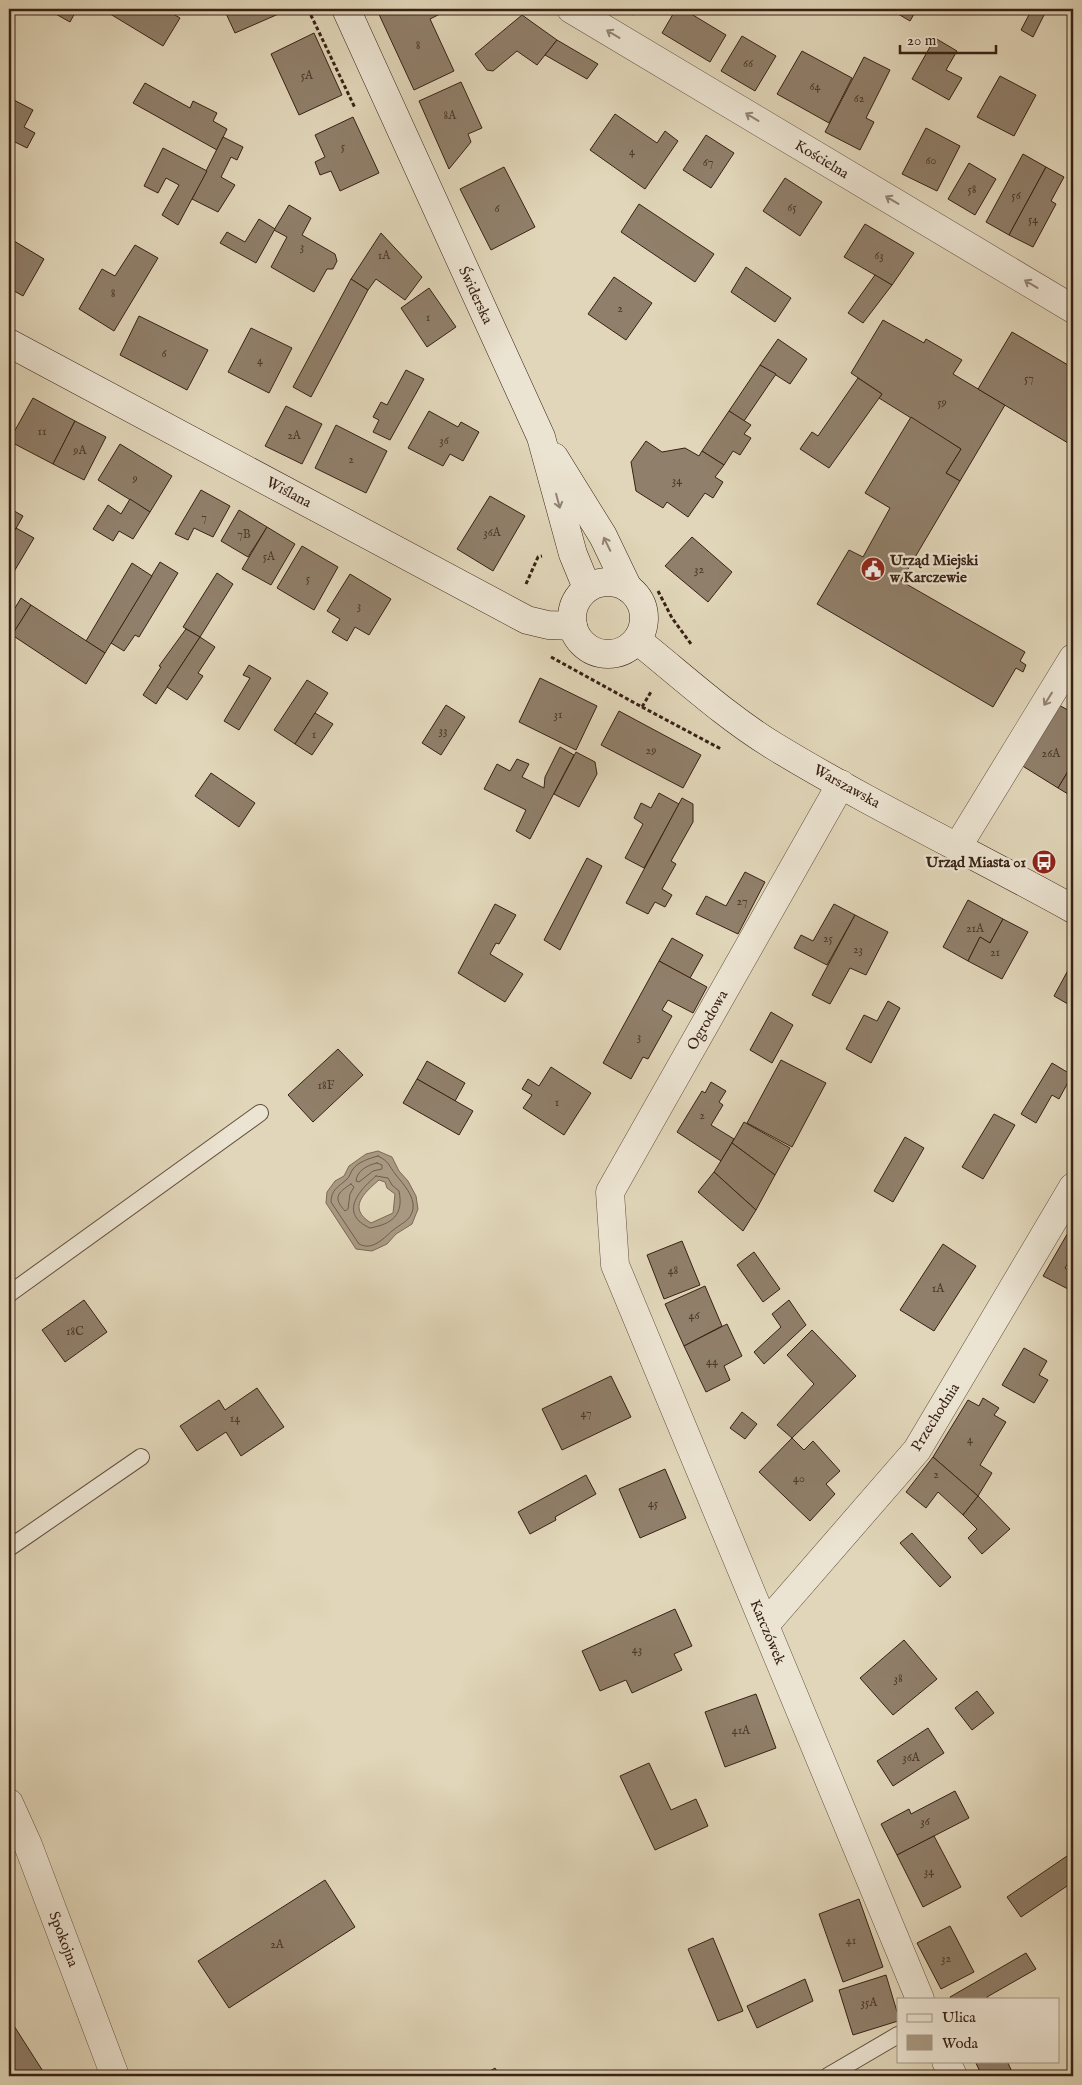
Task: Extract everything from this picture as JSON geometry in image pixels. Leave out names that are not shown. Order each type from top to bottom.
[{"type":"street","name":"Świderska","points":[[346,9],[541,437],[573,554],[587,588]]},
{"type":"street","name":"Kościelna","points":[[570,9],[1073,309]]},
{"type":"street","name":"Wiślana","points":[[9,343],[527,620],[548,625],[573,626]]},
{"type":"street","points":[[541,437],[599,529],[628,588]]},
{"type":"street","points":[[600,582],[614,582],[628,588],[637,596],[642,606],[644,618],[642,629],[637,640],[627,649],[614,653],[601,653],[588,648],[578,638],[573,626],[572,616],[574,605],[587,588],[600,582]]},
{"type":"street","name":"Warszawska","points":[[637,640],[736,720],[774,745],[841,784],[1073,908]]},
{"type":"street","points":[[958,846],[1073,658]]},
{"type":"street","name":"Ogrodowa","points":[[615,1265],[610,1192],[841,784]]},
{"type":"street","name":"Przechodnia","points":[[765,1625],[916,1450],[1073,1186]]},
{"type":"street","name":"Karczówek","points":[[615,1265],[920,1998]]},
{"type":"street","name":"Spokojna","points":[[9,1803],[28,1844],[115,2076]]},
{"type":"street","points":[[946,2062],[952,2076]]},
{"type":"lane","points":[[9,1294],[260,1113]]},
{"type":"lane","points":[[9,1548],[141,1457]]},
{"type":"lane","points":[[828,2076],[897,2036]]},
{"type":"path","points":[[692,643],[698,649]]},
{"type":"path","points":[[548,656],[642,707],[655,686]]},
{"type":"water","points":[[378,1151],[392,1157],[416,1196],[418,1209],[412,1224],[396,1234],[387,1244],[372,1251],[356,1249],[326,1203],[327,1192],[335,1181],[344,1176],[349,1166],[366,1154]],"holes":[[[379,1180],[385,1182],[387,1188],[395,1194],[393,1213],[371,1223],[360,1212],[360,1201]]]},
{"type":"building","points":[[56,9],[77,9],[70,22],[54,13]]},
{"type":"building","points":[[102,9],[165,9],[180,18],[163,46]]},
{"type":"building","points":[[224,9],[281,9],[283,12],[235,33]]},
{"type":"building","points":[[442,9],[444,12],[430,19],[454,71],[414,90],[377,10]]},
{"type":"building","points":[[623,9],[636,9],[633,15]]},
{"type":"building","points":[[676,9],[683,9],[726,35],[710,62],[662,33]]},
{"type":"building","points":[[894,9],[917,9],[910,21],[893,11]]},
{"type":"building","points":[[1032,9],[1051,9],[1048,14],[1045,13],[1033,37],[1021,30]]},
{"type":"building","points":[[522,15],[557,40],[537,65],[517,51],[493,71],[487,70],[475,54]]},
{"type":"building","points":[[314,33],[342,95],[299,115],[271,54]]},
{"type":"building","points":[[742,36],[776,56],[755,91],[721,71]]},
{"type":"building","points":[[935,38],[957,51],[946,70],[962,78],[949,100],[912,79]]},
{"type":"building","points":[[557,40],[598,64],[587,79],[545,55]]},
{"type":"building","points":[[802,51],[852,78],[829,123],[777,94]]},
{"type":"building","points":[[864,57],[890,70],[866,118],[874,122],[860,150],[825,132]]},
{"type":"building","points":[[1000,76],[1036,95],[1014,136],[977,117]]},
{"type":"building","points":[[461,82],[482,128],[468,134],[471,142],[449,169],[419,101]]},
{"type":"building","points":[[145,83],[190,108],[193,101],[217,113],[213,121],[227,129],[217,150],[133,103]]},
{"type":"building","points":[[10,98],[33,110],[24,127],[35,133],[27,148],[15,142],[9,153]]},
{"type":"building","points":[[615,114],[657,143],[665,131],[678,141],[645,189],[590,150]]},
{"type":"building","points":[[353,117],[379,173],[340,191],[331,171],[320,175],[315,162],[325,157],[315,135]]},
{"type":"building","points":[[926,128],[960,146],[937,191],[902,174]]},
{"type":"building","points":[[706,135],[734,153],[711,188],[683,170]]},
{"type":"building","points":[[223,137],[243,147],[237,160],[231,157],[221,177],[235,185],[218,212],[192,199]]},
{"type":"building","points":[[163,148],[207,171],[178,225],[162,215],[179,185],[166,178],[158,193],[144,186]]},
{"type":"building","points":[[1023,154],[1046,167],[1009,235],[986,222]]},
{"type":"building","points":[[969,163],[996,179],[975,215],[948,199]]},
{"type":"building","points":[[504,167],[535,227],[491,250],[460,189]]},
{"type":"building","points":[[1046,167],[1064,177],[1051,201],[1056,204],[1033,247],[1009,235]]},
{"type":"building","points":[[785,178],[822,202],[800,236],[763,211]]},
{"type":"building","points":[[639,204],[714,254],[695,282],[621,232]]},
{"type":"building","points":[[289,205],[311,218],[302,235],[335,254],[337,261],[333,269],[327,269],[314,292],[271,267],[287,237],[274,230]]},
{"type":"building","points":[[259,219],[275,229],[256,263],[220,243],[227,232],[245,242]]},
{"type":"building","points":[[865,224],[914,253],[892,285],[844,257]]},
{"type":"building","points":[[381,233],[422,277],[405,300],[376,279],[368,290],[351,279]]},
{"type":"building","points":[[9,238],[44,259],[23,296],[9,288]]},
{"type":"building","points":[[135,245],[158,258],[114,331],[79,309],[102,269],[115,276]]},
{"type":"building","points":[[746,267],[791,298],[775,322],[731,292]]},
{"type":"building","points":[[875,275],[892,285],[863,323],[848,313]]},
{"type":"building","points":[[614,277],[652,303],[626,340],[588,314]]},
{"type":"building","points":[[351,279],[368,290],[311,397],[293,387]]},
{"type":"building","points":[[429,288],[456,327],[427,347],[401,308]]},
{"type":"building","points":[[139,316],[208,350],[187,390],[120,355]]},
{"type":"building","points":[[883,320],[924,343],[926,339],[962,360],[953,374],[1005,405],[960,481],[946,473],[961,449],[879,398],[882,394],[851,373]]},
{"type":"building","points":[[251,328],[292,348],[269,393],[228,372]]},
{"type":"building","points":[[1012,332],[1073,368],[1073,446],[978,389]]},
{"type":"building","points":[[778,339],[807,359],[790,384],[760,365]]},
{"type":"building","points":[[760,365],[776,374],[744,421],[729,411]]},
{"type":"building","points":[[406,370],[424,379],[390,440],[373,432],[379,420],[373,417],[381,402],[387,405]]},
{"type":"building","points":[[858,378],[882,394],[829,468],[800,449],[812,432],[818,436]]},
{"type":"building","points":[[33,398],[75,421],[53,464],[9,441]]},
{"type":"building","points":[[286,406],[322,424],[302,464],[265,446]]},
{"type":"building","points":[[429,411],[458,427],[461,422],[479,432],[463,461],[450,454],[443,466],[408,448]]},
{"type":"building","points":[[729,411],[751,425],[744,434],[751,438],[740,455],[733,451],[724,465],[702,451]]},
{"type":"building","name":"Urząd Miejski w Karczewie","points":[[911,417],[961,449],[946,473],[960,481],[901,581],[1025,652],[1020,661],[1026,665],[1023,672],[1016,668],[993,707],[817,604],[849,550],[863,557],[890,508],[865,493]]},
{"type":"building","points":[[75,421],[106,437],[84,480],[53,464]]},
{"type":"building","points":[[336,425],[387,451],[366,493],[315,468]]},
{"type":"building","points":[[646,441],[662,452],[685,448],[699,456],[702,451],[724,465],[715,477],[723,482],[713,498],[705,493],[688,517],[667,502],[663,508],[636,491],[631,462]]},
{"type":"building","points":[[120,444],[172,476],[150,512],[98,480]]},
{"type":"building","points":[[201,490],[230,506],[213,537],[194,528],[188,540],[175,534]]},
{"type":"building","points":[[490,496],[525,516],[493,571],[457,549]]},
{"type":"building","points":[[130,499],[150,512],[133,539],[119,531],[113,541],[93,529],[108,505],[121,514]]},
{"type":"building","points":[[9,508],[23,516],[9,541]]},
{"type":"building","points":[[239,510],[267,527],[248,557],[221,541]]},
{"type":"building","points":[[267,527],[295,544],[271,585],[242,569]]},
{"type":"building","points":[[16,528],[34,538],[9,580],[9,541]]},
{"type":"building","points":[[692,537],[732,572],[708,602],[665,566]]},
{"type":"building","points":[[302,546],[338,567],[314,610],[277,588]]},
{"type":"building","points":[[160,562],[178,573],[139,637],[135,635],[124,651],[111,643]]},
{"type":"building","points":[[132,563],[152,576],[105,653],[86,641]]},
{"type":"building","points":[[217,573],[233,584],[200,637],[183,627]]},
{"type":"building","points":[[350,574],[391,599],[369,635],[355,627],[347,641],[332,632],[340,619],[327,611]]},
{"type":"building","points":[[21,598],[31,605],[9,641],[9,618]]},
{"type":"building","points":[[31,605],[105,653],[86,684],[12,635]]},
{"type":"building","points":[[186,629],[200,637],[156,704],[143,695],[161,667],[159,666]]},
{"type":"building","points":[[200,637],[215,647],[198,673],[203,676],[187,700],[167,687]]},
{"type":"building","points":[[249,665],[271,678],[239,730],[224,721],[250,678],[243,675]]},
{"type":"building","points":[[540,678],[597,706],[576,750],[519,722]]},
{"type":"building","points":[[307,680],[328,693],[295,744],[274,730]]},
{"type":"building","points":[[446,705],[465,717],[441,755],[422,743]]},
{"type":"building","points":[[1059,705],[1073,713],[1069,723],[1073,726],[1073,763],[1058,788],[1021,765]]},
{"type":"building","points":[[619,711],[701,755],[683,788],[601,745]]},
{"type":"building","points":[[315,713],[333,724],[312,755],[295,744]]},
{"type":"building","points":[[560,747],[574,755],[530,839],[516,831],[526,810],[484,789],[497,764],[510,771],[517,759],[529,764],[522,777],[544,788],[545,777]]},
{"type":"building","points":[[576,752],[595,762],[597,774],[579,807],[554,794]]},
{"type":"building","points":[[1073,763],[1073,797],[1058,788]]},
{"type":"building","points":[[211,773],[255,803],[239,827],[195,796]]},
{"type":"building","points":[[659,793],[679,804],[644,868],[625,858],[643,824],[634,818],[641,803],[651,808]]},
{"type":"building","points":[[682,798],[693,804],[693,822],[671,861],[676,864],[662,889],[672,895],[665,907],[655,902],[648,914],[626,903]]},
{"type":"building","points":[[587,858],[602,866],[560,950],[544,940]]},
{"type":"building","points":[[745,872],[765,882],[738,934],[696,914],[706,896],[726,906]]},
{"type":"building","points":[[968,900],[1003,919],[990,943],[980,937],[968,961],[943,947]]},
{"type":"building","points":[[495,904],[516,915],[499,944],[496,943],[490,954],[523,974],[505,1002],[458,973]]},
{"type":"building","points":[[834,904],[855,915],[827,965],[794,948],[801,935],[813,941]]},
{"type":"building","points":[[855,915],[888,932],[866,975],[850,968],[830,1004],[812,995]]},
{"type":"building","points":[[1003,919],[1028,932],[1002,979],[968,961],[980,937],[990,943]]},
{"type":"building","points":[[672,938],[703,955],[690,978],[659,961]]},
{"type":"building","points":[[659,961],[707,987],[693,1013],[668,1000],[662,1010],[672,1016],[648,1059],[643,1057],[631,1079],[603,1063]]},
{"type":"building","points":[[1073,961],[1073,1007],[1054,996]]},
{"type":"building","points":[[888,1001],[900,1008],[871,1063],[846,1049],[864,1015],[877,1021]]},
{"type":"building","points":[[771,1012],[793,1025],[772,1063],[750,1050]]},
{"type":"building","points":[[338,1049],[363,1075],[313,1122],[288,1095]]},
{"type":"building","points":[[781,1060],[826,1083],[792,1147],[747,1123]]},
{"type":"building","points":[[427,1061],[465,1083],[455,1101],[417,1079]]},
{"type":"building","points":[[1052,1063],[1072,1075],[1059,1099],[1052,1095],[1036,1123],[1021,1114]]},
{"type":"building","points":[[551,1067],[591,1093],[564,1135],[523,1108],[532,1095],[522,1089],[528,1079],[539,1086]]},
{"type":"building","points":[[417,1079],[473,1111],[459,1135],[403,1103]]},
{"type":"building","points":[[711,1082],[726,1091],[719,1102],[723,1105],[711,1125],[734,1139],[721,1161],[677,1132],[702,1091],[705,1093]]},
{"type":"building","points":[[994,1114],[1015,1125],[983,1179],[962,1167]]},
{"type":"building","points":[[744,1122],[790,1148],[775,1175],[732,1143]]},
{"type":"building","points":[[905,1137],[924,1148],[893,1202],[874,1191]]},
{"type":"building","points":[[732,1143],[775,1175],[756,1210],[714,1172]]},
{"type":"building","points":[[714,1172],[756,1210],[743,1231],[698,1192]]},
{"type":"building","points":[[1073,1224],[1073,1255],[1065,1268],[1073,1273],[1073,1280],[1068,1289],[1043,1276]]},
{"type":"building","points":[[682,1241],[700,1285],[664,1299],[647,1255]]},
{"type":"building","points":[[943,1244],[976,1266],[934,1331],[900,1310]]},
{"type":"building","points":[[754,1252],[780,1289],[763,1302],[737,1265]]},
{"type":"building","points":[[705,1286],[722,1326],[684,1346],[665,1304]]},
{"type":"building","points":[[84,1300],[107,1332],[65,1362],[42,1330]]},
{"type":"building","points":[[789,1300],[806,1325],[764,1364],[754,1352],[781,1327],[772,1314]]},
{"type":"building","points":[[727,1324],[742,1356],[724,1366],[730,1380],[706,1392],[684,1346]]},
{"type":"building","points":[[812,1330],[856,1376],[792,1438],[777,1425],[814,1384],[787,1355]]},
{"type":"building","points":[[1024,1348],[1047,1361],[1039,1375],[1048,1380],[1034,1403],[1002,1385]]},
{"type":"building","points":[[611,1376],[631,1417],[562,1450],[542,1409]]},
{"type":"building","points":[[257,1388],[284,1427],[241,1456],[226,1432],[197,1451],[180,1426],[219,1400],[225,1410]]},
{"type":"building","points":[[983,1398],[999,1408],[994,1415],[1006,1422],[980,1465],[992,1473],[978,1496],[933,1457],[968,1400],[979,1406]]},
{"type":"building","points":[[742,1412],[757,1424],[745,1439],[730,1428]]},
{"type":"building","points":[[792,1438],[804,1450],[813,1441],[840,1471],[826,1484],[835,1494],[810,1521],[759,1472]]},
{"type":"building","points":[[933,1457],[978,1496],[963,1515],[938,1492],[926,1508],[906,1492]]},
{"type":"building","points":[[665,1469],[686,1518],[640,1538],[619,1489]]},
{"type":"building","points":[[586,1475],[596,1494],[555,1517],[556,1520],[530,1534],[518,1512]]},
{"type":"building","points":[[978,1496],[1010,1529],[982,1554],[968,1538],[977,1529],[963,1515]]},
{"type":"building","points":[[912,1533],[951,1577],[940,1587],[900,1543]]},
{"type":"building","points":[[675,1609],[692,1646],[674,1654],[682,1670],[632,1693],[626,1680],[600,1691],[582,1651]]},
{"type":"building","points":[[904,1640],[937,1679],[893,1715],[860,1678]]},
{"type":"building","points":[[977,1691],[994,1713],[972,1730],[955,1708]]},
{"type":"building","points":[[756,1694],[776,1748],[725,1767],[705,1712]]},
{"type":"building","points":[[928,1728],[944,1753],[893,1786],[877,1761]]},
{"type":"building","points":[[649,1763],[671,1810],[696,1799],[708,1826],[655,1850],[620,1776]]},
{"type":"building","points":[[955,1791],[969,1818],[897,1855],[881,1824],[909,1809],[911,1814]]},
{"type":"building","points":[[934,1836],[961,1887],[923,1907],[897,1855]]},
{"type":"building","points":[[1070,1854],[1073,1859],[1073,1882],[1021,1917],[1007,1897]]},
{"type":"building","points":[[325,1880],[355,1927],[229,2008],[198,1961]]},
{"type":"building","points":[[859,1899],[883,1967],[843,1982],[819,1914]]},
{"type":"building","points":[[950,1926],[974,1972],[941,1989],[917,1943]]},
{"type":"building","points":[[713,1938],[743,2011],[718,2021],[688,1949]]},
{"type":"building","points":[[1026,1953],[1036,1969],[988,1998],[950,1997]]},
{"type":"building","points":[[886,1975],[897,2012],[897,2021],[853,2035],[839,1990]]},
{"type":"building","points":[[805,1979],[813,2001],[757,2028],[747,2006]]},
{"type":"building","points":[[9,2018],[46,2076],[9,2076]]},
{"type":"building","points":[[975,2062],[1007,2062],[1014,2076],[982,2076]]},
{"type":"building","points":[[495,2068],[500,2076],[482,2076]]},
{"type":"place","name":"Urząd Miejski w Karczewie","points":[[873,569]]},
{"type":"place","name":"Urząd Miasta 01","points":[[1044,862]]}]
